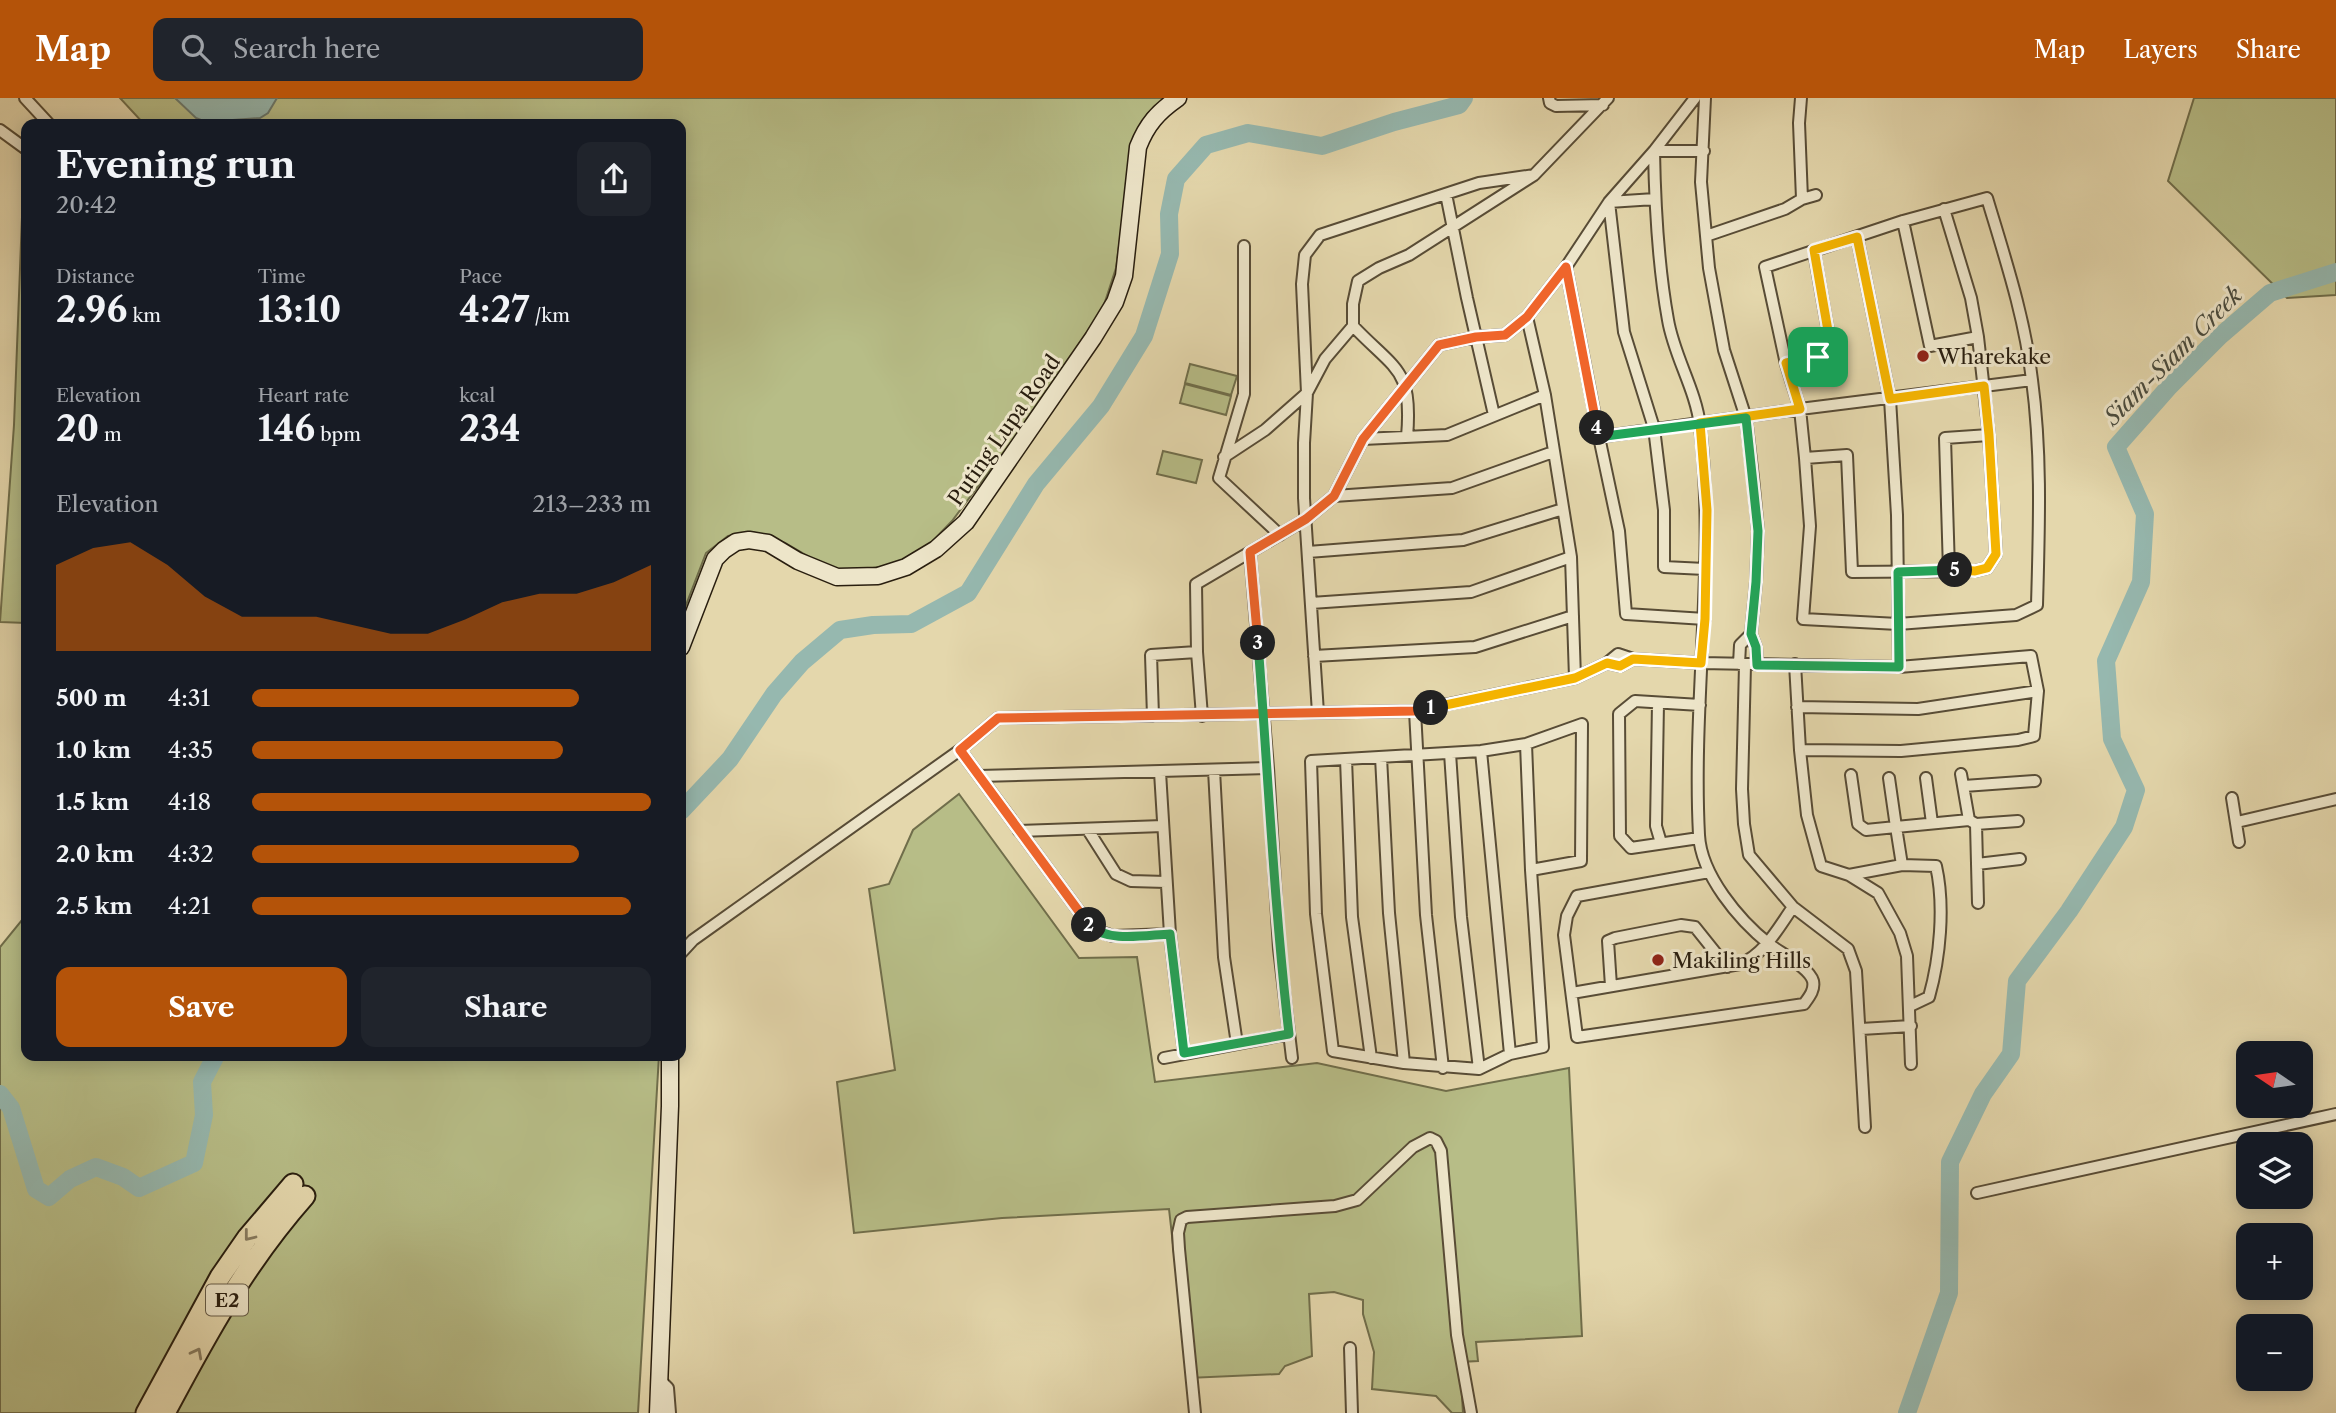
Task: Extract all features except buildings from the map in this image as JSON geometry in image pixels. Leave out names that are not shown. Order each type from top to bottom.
[{"type":"highway","name":"E2","points":[[146,1413],[220,1276],[247,1238],[299,1190],[212,1324],[165,1413]]},
{"type":"street","points":[[24,98],[44,119]]},
{"type":"street","name":"Puting Lupa Road","points":[[686,634],[715,559],[736,542],[749,540],[768,543],[822,572],[837,577],[878,576],[906,567],[936,549],[966,522],[1115,302],[1124,276],[1138,147],[1145,128],[1157,113],[1178,98]]},
{"type":"street","points":[[1549,98],[1550,103],[1556,106],[1605,100]]},
{"type":"street","points":[[1202,716],[1196,584],[1306,519],[1334,496],[1363,439],[1439,345],[1476,337],[1505,335],[1527,317],[1566,267],[1609,202],[1654,151],[1695,98]]},
{"type":"street","points":[[1705,98],[1701,182],[1709,268],[1724,350],[1746,418],[1758,531],[1751,634],[1756,647],[1747,665]]},
{"type":"street","points":[[1801,98],[1799,123],[1802,199]]},
{"type":"street","points":[[1224,457],[1265,430],[1307,393],[1325,359],[1353,326],[1353,304],[1358,281],[1378,268],[1409,255],[1534,175],[1605,100]]},
{"type":"street","points":[[0,130],[21,145]]},
{"type":"street","points":[[1654,151],[1704,151]]},
{"type":"street","points":[[1654,151],[1655,199],[1668,322],[1700,423],[1707,510],[1705,619],[1701,663],[1699,838],[1710,872],[1734,910],[1768,943],[1809,972],[1814,983],[1812,994],[1804,1004],[1577,1037],[1564,935],[1567,916],[1577,896],[1710,872]]},
{"type":"street","points":[[1318,713],[1306,519],[1304,443],[1307,393],[1302,284],[1305,255],[1320,235],[1479,183],[1534,175]]},
{"type":"street","points":[[1446,194],[1494,415]]},
{"type":"street","points":[[1706,236],[1785,209],[1802,199],[1816,195]]},
{"type":"street","points":[[1987,198],[2015,291],[2032,380],[2040,496],[2037,604],[2016,615],[1898,624],[1803,619],[1810,526],[1800,409],[1786,363],[1765,267],[1944,209],[1987,198]]},
{"type":"street","points":[[1609,202],[1655,199]]},
{"type":"street","points":[[1609,202],[1624,332],[1654,428],[1664,510],[1664,567],[1705,569]]},
{"type":"street","points":[[1805,458],[1847,455],[1852,572],[1975,571],[1987,568],[1996,554],[1989,435],[1978,337],[1971,298],[1944,209]]},
{"type":"street","points":[[1903,221],[1930,346],[1978,337]]},
{"type":"street","points":[[1857,237],[1890,399],[1897,515],[1899,667]]},
{"type":"street","points":[[1244,246],[1244,394],[1219,478],[1280,534]]},
{"type":"street","points":[[1786,363],[1827,355],[1831,348],[1814,250]]},
{"type":"street","points":[[1566,267],[1619,531],[1626,614],[1705,619]]},
{"type":"street","points":[[1527,317],[1545,395],[1571,556],[1575,678]]},
{"type":"street","points":[[1353,326],[1395,366],[1406,384],[1410,409],[1407,437]]},
{"type":"street","points":[[1598,437],[2032,380]]},
{"type":"street","points":[[1363,439],[1447,435],[1545,395]]},
{"type":"street","points":[[1949,570],[1945,438],[1989,435]]},
{"type":"street","points":[[1334,496],[1452,488],[1553,452]]},
{"type":"street","points":[[1308,552],[1463,540],[1563,509]]},
{"type":"street","points":[[1250,552],[1268,768],[1279,949],[1292,1058]]},
{"type":"street","points":[[1311,603],[1471,592],[1571,556]]},
{"type":"street","points":[[1314,656],[1475,647],[1573,616]]},
{"type":"street","points":[[1751,634],[1740,645],[1747,665],[1742,789],[1749,855],[1793,907],[1847,948],[1856,971],[1865,1127]]},
{"type":"street","points":[[1153,716],[1151,655],[1197,652]]},
{"type":"street","points":[[686,948],[960,750],[998,718],[1415,711],[1575,678],[1607,663],[1618,654],[1633,659],[1701,663],[1899,667],[2031,656],[2038,691],[2034,736],[2018,740],[1901,751],[1800,750]]},
{"type":"street","points":[[1795,664],[1807,815],[1821,866],[1849,874],[1878,893],[1900,933],[1907,956],[1911,1064]]},
{"type":"street","points":[[1797,707],[1917,709],[2038,691]]},
{"type":"street","points":[[1699,838],[1631,848],[1620,836],[1619,714],[1634,702],[1700,705]]},
{"type":"street","points":[[1658,703],[1656,826],[1661,844]]},
{"type":"street","points":[[1415,711],[1426,915],[1443,1068]]},
{"type":"street","points":[[1526,744],[1531,870],[1543,1047],[1510,1054],[1479,1069],[1443,1068],[1333,1051],[1316,914],[1311,761],[1481,751],[1526,744],[1582,724],[1581,861],[1531,870]]},
{"type":"street","points":[[960,750],[1092,929],[1113,936],[1170,934]]},
{"type":"street","points":[[1481,751],[1510,1054]]},
{"type":"street","points":[[1450,753],[1461,917],[1479,1069]]},
{"type":"street","points":[[1381,757],[1389,913],[1404,1063]]},
{"type":"street","points":[[1346,759],[1352,916],[1371,1058]]},
{"type":"street","points":[[979,776],[1268,768]]},
{"type":"street","points":[[1214,770],[1224,957],[1237,1044]]},
{"type":"street","points":[[1160,772],[1170,934],[1184,1053]]},
{"type":"street","points":[[1851,775],[1858,824],[1866,830],[1932,823],[2018,821]]},
{"type":"street","points":[[1961,775],[1973,822],[1978,903]]},
{"type":"street","points":[[1889,778],[1902,865]]},
{"type":"street","points":[[1926,778],[1932,823]]},
{"type":"street","points":[[1964,786],[2035,781]]},
{"type":"street","points":[[2232,798],[2239,842]]},
{"type":"street","points":[[2237,822],[2336,799]]},
{"type":"street","points":[[1019,831],[1163,826]]},
{"type":"street","points":[[1088,830],[1116,874],[1131,881],[1166,882]]},
{"type":"street","points":[[1977,864],[2020,859]]},
{"type":"street","points":[[1849,874],[1902,865],[1936,866],[1940,884],[1937,968],[1929,997],[1910,1006]]},
{"type":"street","points":[[1572,993],[1727,967],[1753,958],[1768,943],[1793,907]]},
{"type":"street","points":[[1611,986],[1608,941],[1615,937],[1681,925],[1695,927],[1727,967]]},
{"type":"street","points":[[1861,1029],[1911,1026]]},
{"type":"street","points":[[1164,1058],[1289,1034]]},
{"type":"street","points":[[658,1413],[670,1061]]},
{"type":"street","points":[[1977,1194],[2336,1114]]},
{"type":"street","points":[[1195,1413],[1178,1249],[1181,1220],[1187,1217],[1335,1206],[1357,1200],[1413,1147],[1430,1138],[1436,1141],[1441,1151],[1457,1335],[1471,1413]]},
{"type":"street","points":[[1350,1349],[1352,1413]]},
{"type":"street","points":[[660,1380],[668,1388],[670,1413]]},
{"type":"green space","points":[[120,98],[1170,98],[1148,113],[1134,137],[1116,268],[1101,314],[1064,372],[952,521],[924,550],[894,565],[837,573],[785,543],[753,532],[728,536],[706,553],[686,605],[686,119],[139,119]]},
{"type":"green space","points":[[2194,98],[2336,98],[2336,295],[2287,298],[2168,181]]},
{"type":"green space","points":[[21,243],[21,623],[0,622],[14,425]]},
{"type":"green space","points":[[1190,364],[1237,376],[1231,395],[1185,383]]},
{"type":"green space","points":[[1185,384],[1231,396],[1226,415],[1180,403]]},
{"type":"green space","points":[[1163,451],[1202,460],[1196,483],[1157,474]]},
{"type":"green space","points":[[959,794],[1079,958],[1137,957],[1155,1082],[1317,1063],[1446,1091],[1569,1068],[1582,1336],[1476,1342],[1478,1361],[1460,1362],[1463,1413],[1452,1413],[1436,1396],[1372,1389],[1374,1352],[1363,1314],[1363,1300],[1334,1292],[1309,1294],[1312,1356],[1285,1366],[1279,1374],[1188,1378],[1169,1209],[1002,1218],[854,1233],[837,1082],[895,1070],[869,889],[889,884],[913,830]]},
{"type":"green space","points":[[21,921],[21,1061],[659,1061],[638,1413],[0,1413],[0,947]]},
{"type":"water","points":[[175,98],[277,98],[268,113],[260,118],[196,118]]},
{"type":"waterway","points":[[686,806],[730,759],[774,694],[802,662],[840,630],[873,625],[911,624],[968,593],[1036,484],[1101,406],[1144,336],[1170,254],[1169,214],[1176,179],[1206,145],[1248,133],[1322,146],[1394,122],[1459,105],[1464,98]]},
{"type":"waterway","name":"Siam-Siam Creek","points":[[1907,1413],[1949,1293],[1950,1162],[1983,1094],[2011,1054],[2017,981],[2069,911],[2124,827],[2136,790],[2112,739],[2106,661],[2141,582],[2145,514],[2116,447],[2168,388],[2220,336],[2270,293],[2336,272]]},
{"type":"waterway","points":[[0,1094],[11,1108],[36,1189],[49,1197],[70,1179],[96,1167],[123,1177],[139,1188],[194,1163],[204,1115],[202,1082],[213,1061]]},
{"type":"place","name":"Wharekake","points":[[1923,356]]},
{"type":"place","name":"Makiling Hills","points":[[1658,960]]},
{"type":"route","points":[[1818,357],[1786,363],[1800,409],[1700,423],[1707,510],[1705,619],[1701,663],[1633,659],[1620,666],[1607,663],[1575,678],[1415,711],[1264,715],[998,718],[960,750],[1092,929],[1113,936],[1170,934],[1184,1053],[1289,1034],[1279,949],[1268,768],[1264,715],[1250,552],[1306,519],[1334,496],[1363,439],[1439,345],[1476,337],[1505,335],[1527,317],[1566,267],[1598,437],[1654,428],[1700,423],[1746,418],[1758,531],[1751,634],[1756,647],[1757,665],[1899,667],[1898,572],[1975,571],[1987,568],[1996,554],[1984,386],[1890,399],[1857,237],[1814,250],[1831,348],[1827,355],[1818,357]]}]
